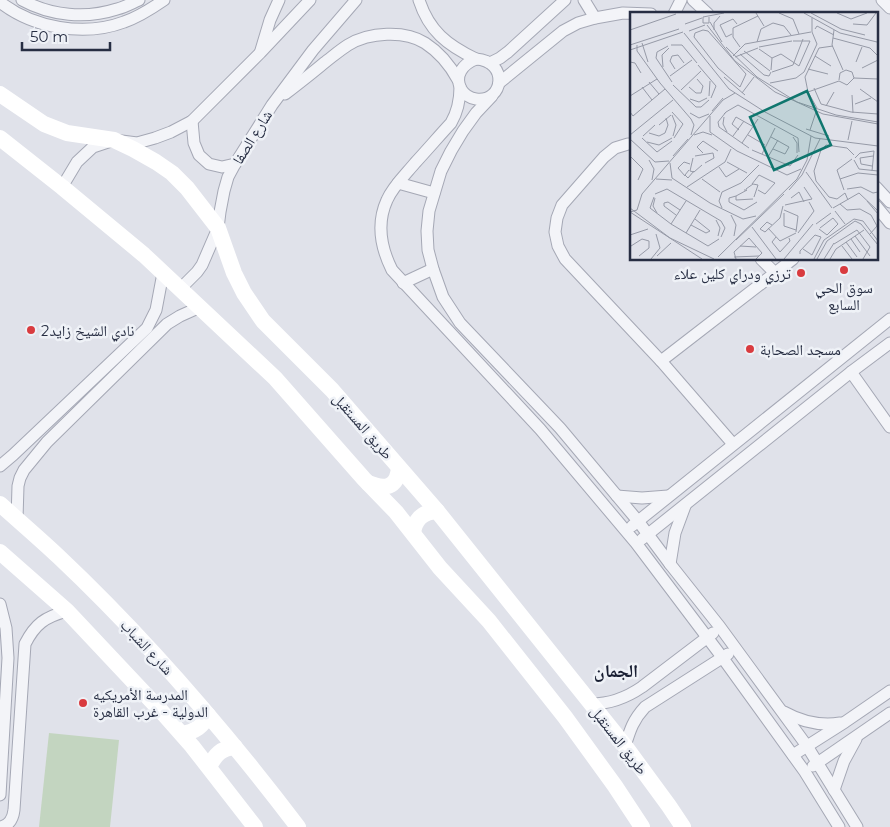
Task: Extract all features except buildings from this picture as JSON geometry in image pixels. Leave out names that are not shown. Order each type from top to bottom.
[{"type":"main road","name":"طريق المستقبل","points":[[0,94],[36,119],[52,127],[67,133],[114,140],[133,149],[172,173],[187,188],[218,228],[234,273],[244,293],[263,321],[332,390],[437,511],[625,746],[683,827]]},
{"type":"main road","name":"طريق المستقبل","points":[[0,138],[144,256],[275,378],[396,512],[440,568],[489,621],[565,718],[615,786],[642,827]]},
{"type":"main road","points":[[368,483],[382,488],[388,486],[396,479],[400,468]]},
{"type":"main road","name":"شارع الشباب","points":[[0,504],[59,556],[170,670],[258,774],[298,827]]},
{"type":"main road","points":[[413,533],[414,526],[420,516],[431,511],[437,511]]},
{"type":"main road","points":[[0,552],[67,611],[182,734],[255,827]]},
{"type":"main road","points":[[182,734],[198,728],[208,715]]},
{"type":"main road","points":[[209,767],[220,751],[235,747]]},
{"type":"street","points":[[22,0],[49,11],[72,15],[96,14],[118,9],[139,0]]},
{"type":"street","points":[[0,2],[23,16],[46,25],[71,29],[97,28],[122,23],[146,12],[164,0]]},
{"type":"street","points":[[260,53],[270,20],[279,0]]},
{"type":"street","points":[[62,187],[72,168],[93,147],[114,140],[138,143],[146,141],[171,132],[192,121],[310,0]]},
{"type":"street","name":"شارع الصفا","points":[[180,289],[199,269],[218,228],[224,191],[228,177],[235,164],[272,105],[313,50],[356,0]]},
{"type":"street","points":[[419,0],[424,14],[434,30],[453,47],[476,59],[490,63],[496,68],[499,83]]},
{"type":"street","points":[[490,63],[508,52],[565,0]]},
{"type":"street","points":[[584,0],[595,18]]},
{"type":"street","points":[[675,12],[681,0]]},
{"type":"street","points":[[693,0],[706,12]]},
{"type":"street","points":[[882,0],[890,8]]},
{"type":"street","points":[[46,25],[49,11]]},
{"type":"street","points":[[630,13],[595,18],[563,31],[499,83],[492,96],[463,131],[441,171],[429,211],[427,231],[428,250],[433,269],[443,297],[460,323],[560,428],[638,521],[720,627],[807,746],[857,827]]},
{"type":"street","points":[[272,105],[350,44],[368,36],[387,34],[406,36],[424,42],[452,68],[464,94],[470,98],[477,100],[492,96]]},
{"type":"street","points":[[476,59],[463,66],[459,73],[460,100],[452,123],[398,182],[387,199],[381,219],[381,239],[385,255],[392,270],[540,429],[626,530],[793,755],[839,827]]},
{"type":"street","points":[[192,121],[194,143],[199,155],[209,164],[222,167],[235,164]]},
{"type":"street","points":[[630,144],[615,148],[604,157],[562,205],[557,218],[555,232],[558,246],[565,259],[662,362],[733,444]]},
{"type":"street","points":[[398,182],[434,193]]},
{"type":"street","points":[[882,202],[890,223]]},
{"type":"street","points":[[762,260],[775,273]]},
{"type":"street","points":[[662,362],[792,260]]},
{"type":"street","points":[[403,283],[433,269]]},
{"type":"street","points":[[0,466],[146,328],[156,310],[163,273]]},
{"type":"street","points":[[17,519],[20,478],[24,470],[47,442],[164,326],[200,307]]},
{"type":"street","points":[[626,530],[890,319]]},
{"type":"street","points":[[636,543],[890,342]]},
{"type":"street","points":[[851,372],[890,427]]},
{"type":"street","points":[[788,401],[799,414]]},
{"type":"street","points":[[617,496],[642,498],[668,496]]},
{"type":"street","points":[[670,564],[674,533],[686,504]]},
{"type":"street","points":[[0,604],[6,628],[8,658],[0,795]]},
{"type":"street","points":[[3,824],[10,822],[14,810],[25,644],[31,632],[41,622],[53,615],[67,611]]},
{"type":"street","points":[[591,704],[614,701],[633,694],[720,627]]},
{"type":"street","points":[[625,746],[636,716],[645,707],[736,649]]},
{"type":"street","points":[[793,755],[890,691]]},
{"type":"street","points":[[782,711],[796,719],[812,723],[845,722]]},
{"type":"street","points":[[805,772],[890,713]]},
{"type":"street","points":[[834,790],[844,761],[859,734]]},
{"type":"green space","points":[[49,733],[119,740],[110,827],[39,827]]},
{"type":"place","name":"سوق الحي السابع","points":[[844,270]]},
{"type":"place","name":"ترزي ودراي كلين علاء","points":[[801,273]]},
{"type":"place","name":"نادي الشيخ زايد2","points":[[31,330]]},
{"type":"place","name":"مسجد الصحابة","points":[[750,349]]},
{"type":"place","name":"المدرسة الأمريكيه الدولية - غرب القاهرة","points":[[83,703]]},
{"type":"district","name":"الجمان","points":[[616,671]]}]
